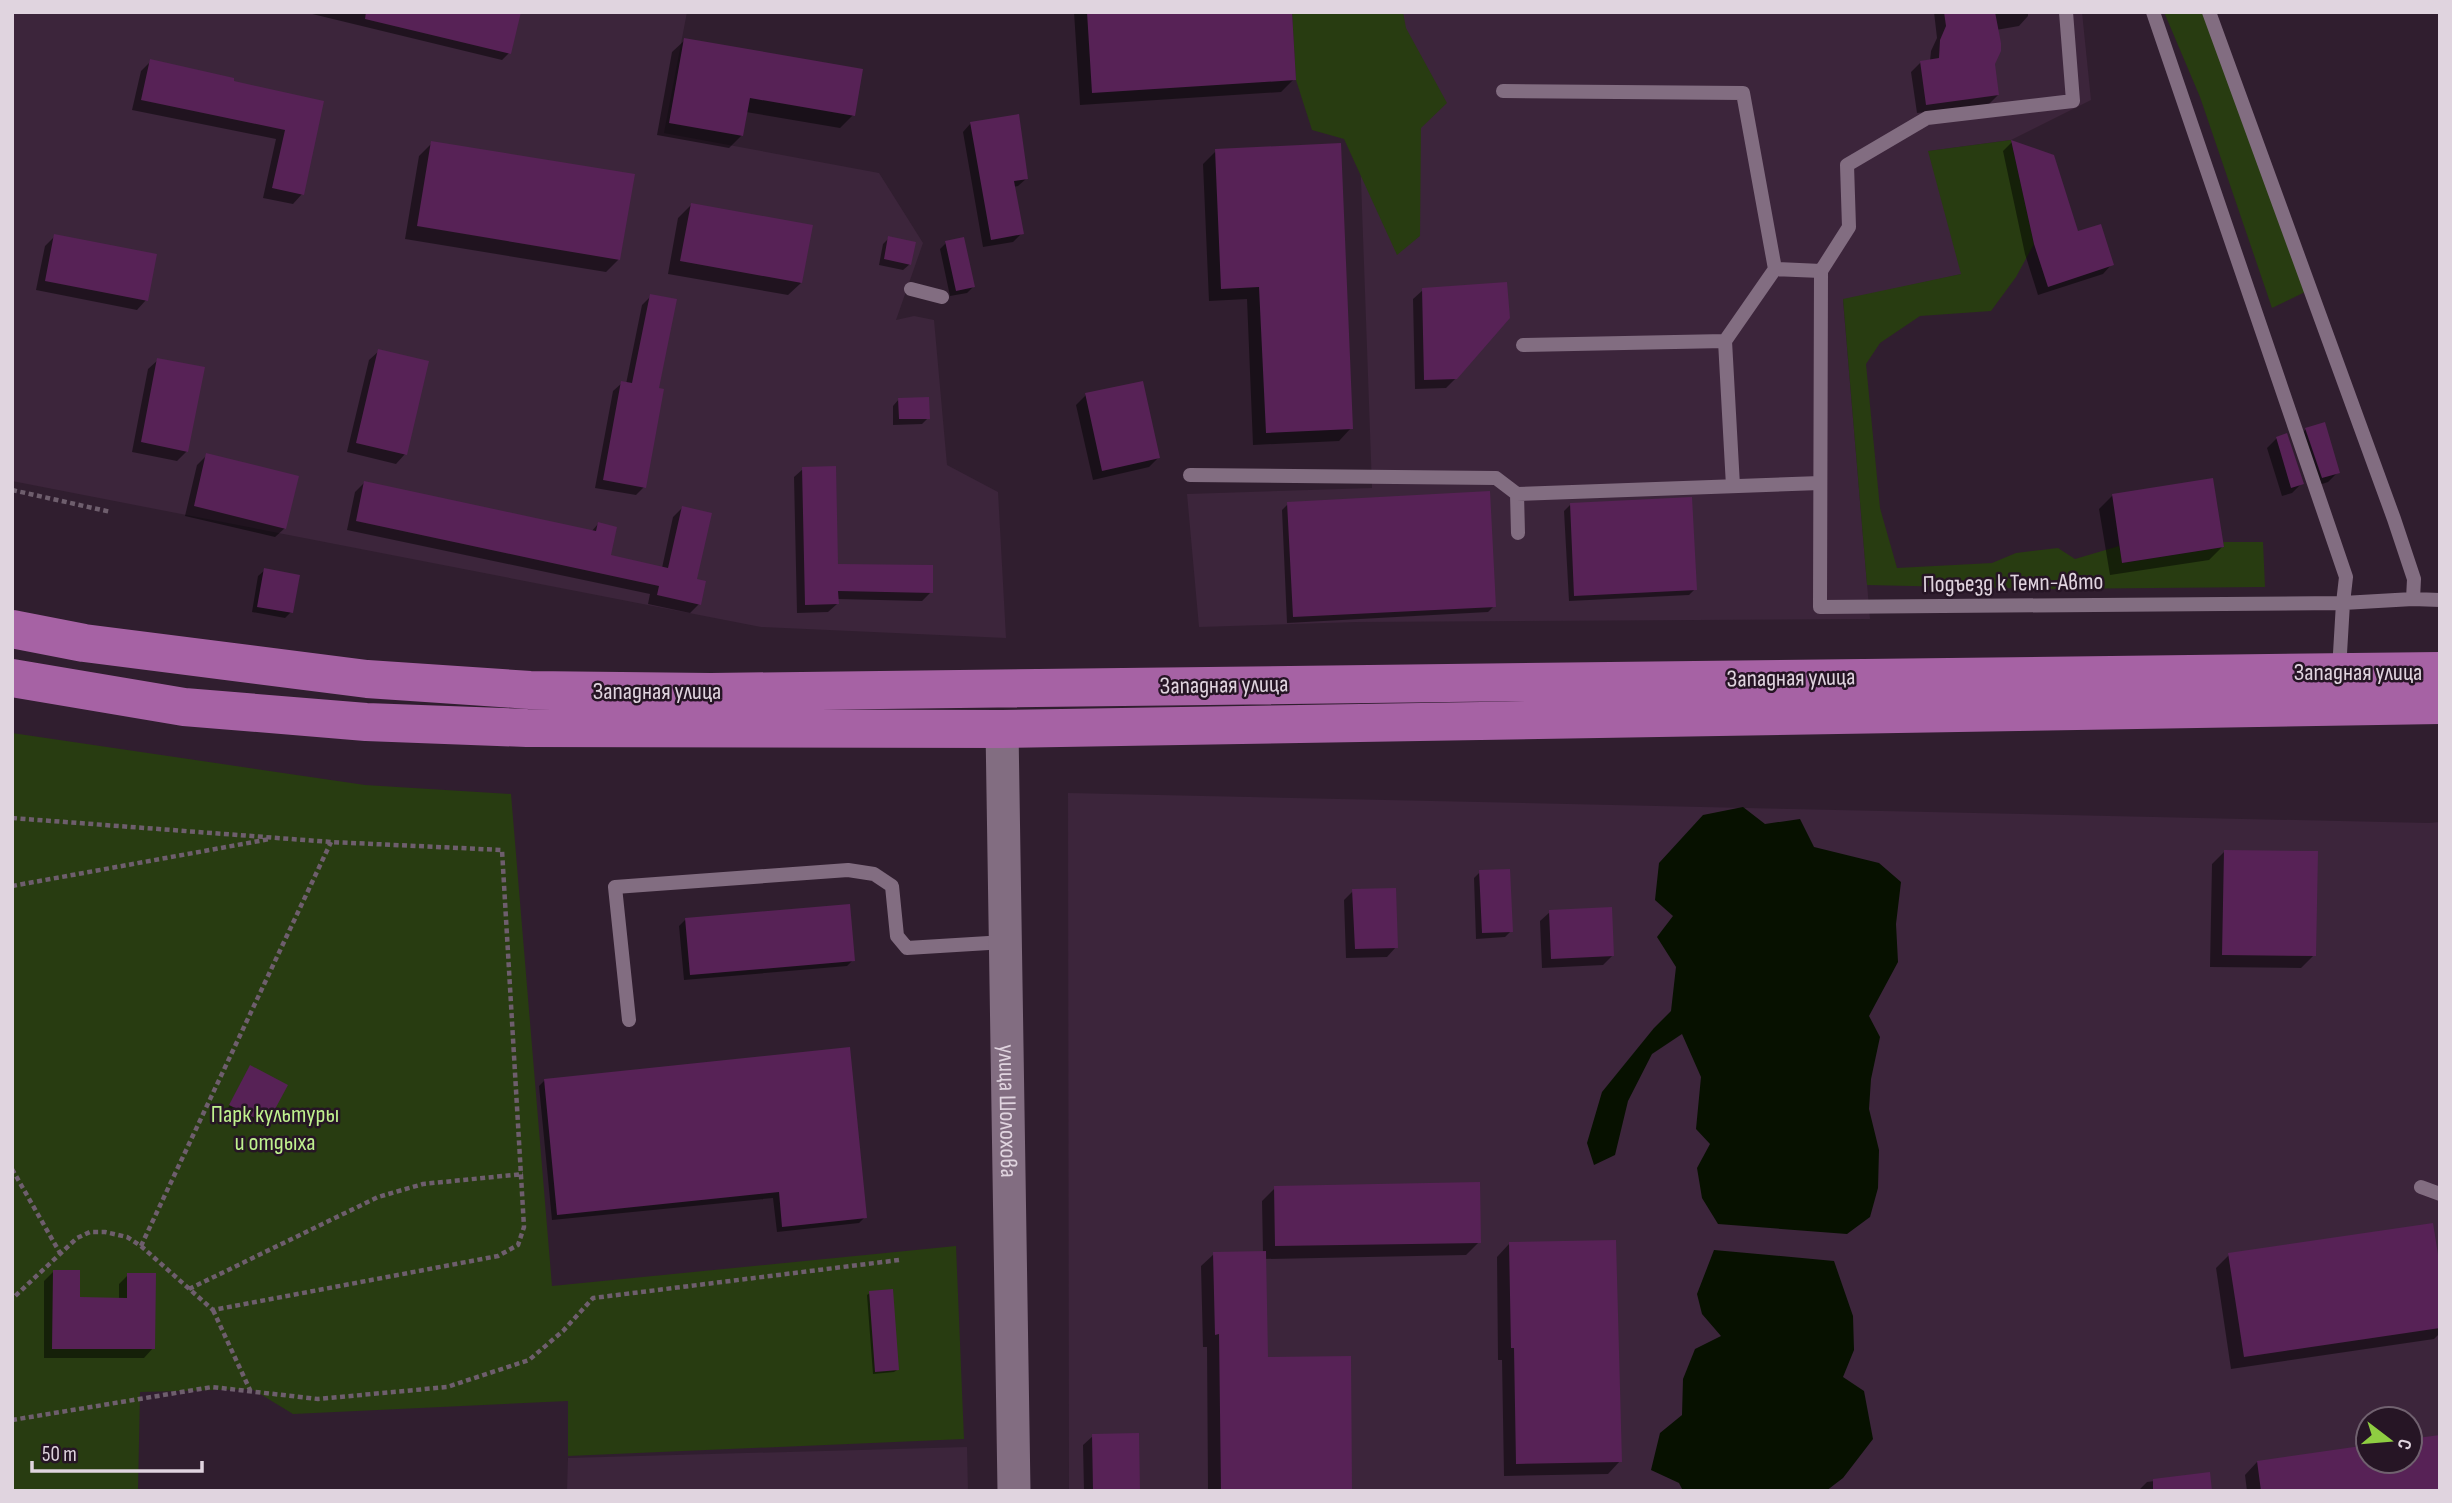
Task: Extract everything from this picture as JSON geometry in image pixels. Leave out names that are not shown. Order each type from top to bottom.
[{"type":"main road","name":"Западная улица","points":[[12,629],[84,643],[222,662],[367,679],[530,690],[711,692],[2440,671]]},
{"type":"main road","name":"Западная улица","points":[[12,678],[184,707],[366,722],[540,728],[1002,729],[2440,705]]},
{"type":"street","name":"улица Шолохова","points":[[1002,729],[1014,1491]]},
{"type":"lane","points":[[1775,269],[1821,271],[1849,227],[1847,165],[1927,118],[2073,101],[2066,12]]},
{"type":"lane","points":[[2153,12],[2346,578],[2339,671]]},
{"type":"lane","points":[[2209,12],[2394,519],[2414,579],[2413,599]]},
{"type":"lane","points":[[1503,91],[1743,93],[1775,269],[1725,341],[1733,486]]},
{"type":"lane","name":"Подъезд к Темп-Авто","points":[[1821,271],[1820,607],[2343,603]]},
{"type":"lane","points":[[911,289],[942,297]]},
{"type":"lane","points":[[1522,345],[1725,341]]},
{"type":"lane","points":[[1191,475],[1496,478],[1517,494],[1821,483]]},
{"type":"lane","points":[[1517,494],[1518,533]]},
{"type":"lane","points":[[2343,603],[2440,600]]},
{"type":"lane","points":[[629,1020],[615,887],[848,870],[874,874],[892,886],[897,936],[907,948],[1005,942]]},
{"type":"lane","points":[[2421,1187],[2440,1194]]},
{"type":"path","points":[[12,490],[111,512]]},
{"type":"path","points":[[12,818],[331,842],[502,850],[523,1174],[524,1227],[518,1245],[498,1256],[214,1310]]},
{"type":"path","points":[[12,886],[276,838]]},
{"type":"path","points":[[141,1246],[331,842]]},
{"type":"path","points":[[12,1169],[61,1253]]},
{"type":"path","points":[[189,1289],[377,1197],[423,1184],[523,1174]]},
{"type":"path","points":[[12,1299],[77,1238],[90,1231],[127,1237],[141,1246],[214,1310],[250,1391]]},
{"type":"path","points":[[12,1420],[212,1387],[318,1399],[447,1387],[529,1360],[563,1331],[593,1298],[899,1260]]},
{"type":"shaded area","points":[[12,12],[687,12],[664,133],[879,173],[923,243],[896,320],[914,316],[934,320],[947,465],[998,492],[1006,638],[761,627],[12,481]]},
{"type":"shaded area","points":[[1355,12],[2082,12],[2091,100],[2011,140],[1929,151],[1962,274],[1843,300],[1870,619],[1357,622],[1199,627],[1187,494],[1372,488]]},
{"type":"shaded area","points":[[1068,793],[2440,822],[2440,1491],[1069,1491]]},
{"type":"shaded area","points":[[1743,807],[1765,824],[1800,819],[1814,847],[1879,863],[1901,882],[1896,924],[1898,962],[1869,1016],[1880,1037],[1871,1079],[1869,1109],[1879,1150],[1878,1188],[1870,1217],[1847,1234],[1718,1224],[1702,1198],[1697,1168],[1710,1144],[1696,1129],[1701,1077],[1682,1034],[1652,1054],[1628,1101],[1615,1155],[1594,1165],[1587,1143],[1602,1092],[1671,1011],[1676,967],[1657,937],[1673,916],[1655,900],[1659,863],[1703,815]]},
{"type":"shaded area","points":[[1714,1250],[1834,1261],[1853,1316],[1854,1350],[1843,1377],[1864,1391],[1873,1439],[1843,1478],[1826,1491],[1683,1491],[1679,1483],[1651,1470],[1660,1433],[1682,1415],[1683,1379],[1695,1349],[1721,1336],[1702,1314],[1697,1294]]},
{"type":"shaded area","points":[[967,1447],[968,1491],[567,1491],[568,1458]]},
{"type":"green space","points":[[1292,12],[1403,12],[1406,28],[1447,103],[1421,128],[1420,236],[1397,255],[1344,139],[1312,130],[1296,80]]},
{"type":"green space","points":[[2164,12],[2208,12],[2305,292],[2272,308],[2200,97]]},
{"type":"green space","points":[[2011,140],[2034,244],[2016,277],[1991,311],[1920,316],[1880,343],[1866,364],[1880,508],[1897,568],[1992,563],[2016,553],[2058,548],[2075,559],[2119,546],[2123,563],[2224,547],[2223,542],[2263,542],[2265,587],[2042,589],[1867,585],[1843,299],[1961,274],[1928,151]]},
{"type":"green space","name":"Парк культуры и отдыха","points":[[12,733],[365,785],[511,794],[552,1286],[956,1246],[964,1439],[568,1456],[568,1401],[293,1414],[252,1389],[140,1392],[138,1491],[12,1491]]},
{"type":"building","points":[[366,12],[521,12],[511,54],[365,19]]},
{"type":"building","points":[[1087,12],[1292,12],[1296,80],[1092,93]]},
{"type":"building","points":[[1944,12],[1995,12],[2001,43],[2001,51],[1995,64],[1999,95],[1926,105],[1920,61],[1939,58],[1940,40],[1946,26]]},
{"type":"building","points":[[684,38],[863,69],[855,116],[750,98],[743,136],[669,123]]},
{"type":"building","points":[[150,59],[324,101],[304,195],[272,188],[285,130],[141,100]]},
{"type":"building","points":[[1019,114],[1028,179],[1014,181],[1024,234],[991,240],[970,122]]},
{"type":"building","points":[[2011,140],[2054,155],[2078,231],[2101,224],[2114,265],[2048,287],[2034,244]]},
{"type":"building","points":[[431,141],[635,174],[620,260],[417,226]]},
{"type":"building","points":[[1341,143],[1353,429],[1266,433],[1259,287],[1221,289],[1215,149]]},
{"type":"building","points":[[691,203],[813,225],[802,283],[680,261]]},
{"type":"building","points":[[54,234],[157,254],[148,301],[45,281]]},
{"type":"building","points":[[888,236],[916,242],[911,265],[884,259]]},
{"type":"building","points":[[964,237],[975,287],[956,291],[945,241]]},
{"type":"building","points":[[1507,282],[1510,318],[1457,379],[1424,380],[1422,288]]},
{"type":"building","points":[[650,294],[677,299],[659,388],[664,389],[646,488],[603,480],[621,381],[632,383]]},
{"type":"building","points":[[378,349],[429,361],[407,455],[356,443]]},
{"type":"building","points":[[157,358],[205,367],[188,452],[141,442]]},
{"type":"building","points":[[1143,381],[1160,458],[1102,471],[1085,393]]},
{"type":"building","points":[[929,397],[930,419],[899,419],[898,398]]},
{"type":"building","points":[[2325,422],[2340,473],[2322,478],[2305,428]]},
{"type":"building","points":[[2287,433],[2304,484],[2291,488],[2276,437]]},
{"type":"building","points":[[206,453],[299,476],[286,529],[194,506]]},
{"type":"building","points":[[836,466],[838,564],[933,565],[933,593],[838,591],[839,604],[805,605],[802,467]]},
{"type":"building","points":[[2213,478],[2224,547],[2122,563],[2112,494]]},
{"type":"building","points":[[364,481],[596,531],[598,522],[617,527],[611,555],[668,568],[682,506],[712,513],[697,579],[706,581],[701,605],[657,595],[659,586],[356,521]]},
{"type":"building","points":[[1490,491],[1496,607],[1293,617],[1287,502]]},
{"type":"building","points":[[1692,497],[1697,590],[1574,596],[1570,503]]},
{"type":"building","points":[[264,568],[300,575],[293,613],[257,607]]},
{"type":"building","points":[[2224,850],[2318,851],[2316,956],[2222,955]]},
{"type":"building","points":[[1510,869],[1513,932],[1482,933],[1479,870]]},
{"type":"building","points":[[1396,888],[1398,948],[1355,949],[1352,889]]},
{"type":"building","points":[[850,904],[855,961],[690,975],[685,918]]},
{"type":"building","points":[[1612,907],[1614,956],[1551,959],[1549,910]]},
{"type":"building","points":[[850,1047],[867,1218],[782,1227],[779,1192],[557,1215],[544,1079]]},
{"type":"building","points":[[250,1065],[288,1085],[267,1124],[229,1105]]},
{"type":"building","points":[[1480,1182],[1481,1243],[1275,1246],[1274,1186]]},
{"type":"building","points":[[2433,1223],[2440,1267],[2440,1328],[2244,1357],[2228,1253]]},
{"type":"building","points":[[1616,1240],[1622,1462],[1516,1464],[1509,1242]]},
{"type":"building","points":[[1266,1251],[1268,1357],[1351,1356],[1352,1491],[1221,1491],[1219,1334],[1215,1335],[1213,1252]]},
{"type":"building","points":[[53,1270],[80,1270],[80,1297],[127,1298],[127,1273],[156,1273],[155,1349],[52,1349]]},
{"type":"building","points":[[893,1289],[899,1370],[875,1372],[869,1291]]},
{"type":"building","points":[[1139,1433],[1140,1491],[1093,1491],[1092,1434]]},
{"type":"building","points":[[2440,1435],[2440,1491],[2261,1491],[2257,1461],[2354,1447],[2354,1475],[2424,1475],[2424,1437]]},
{"type":"building","points":[[2210,1472],[2212,1491],[2153,1491],[2153,1479]]}]
